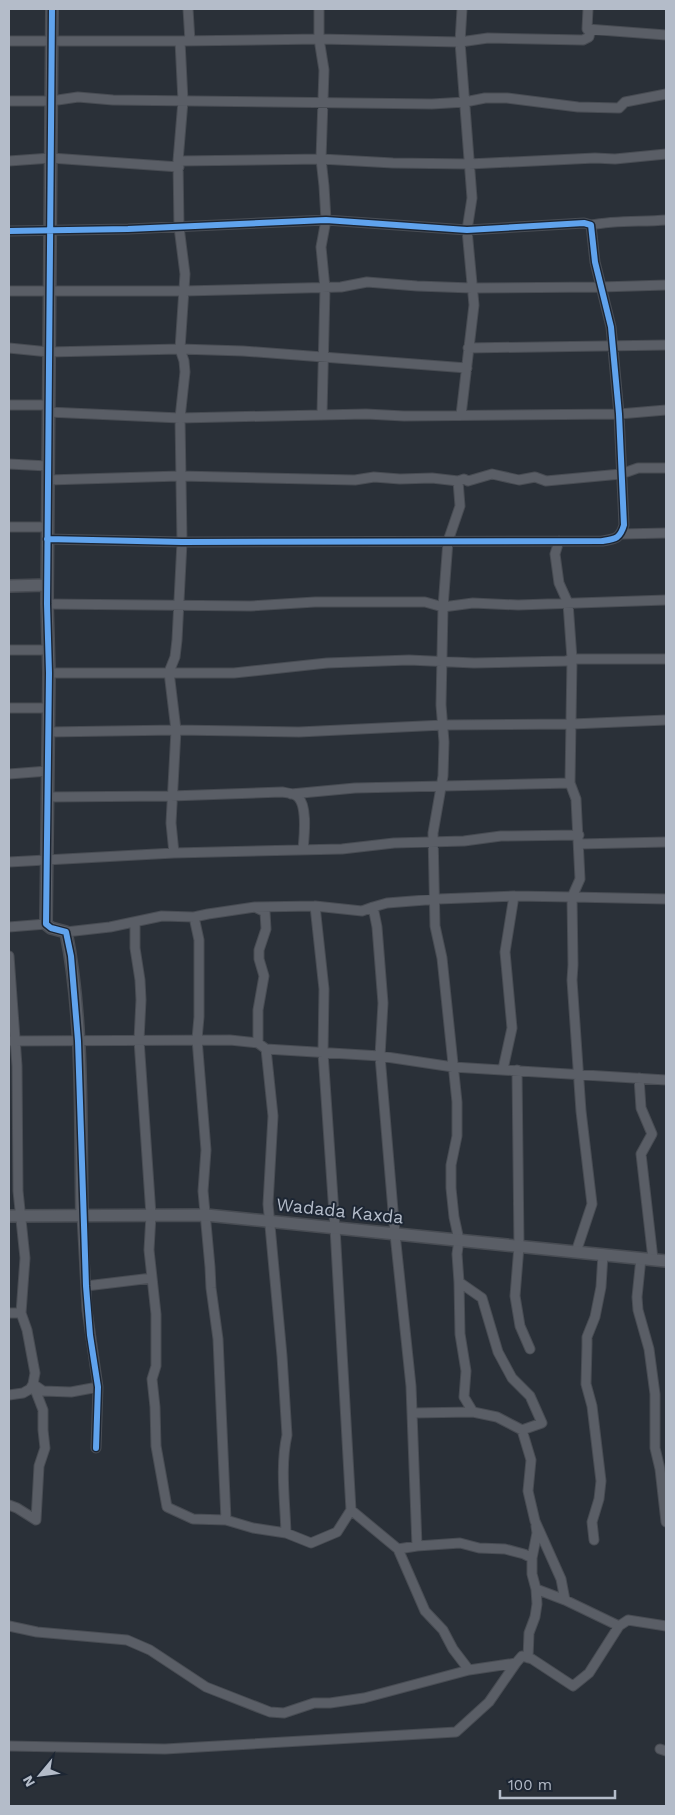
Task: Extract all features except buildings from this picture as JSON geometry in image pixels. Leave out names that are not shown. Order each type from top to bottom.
[{"type":"street","points":[[46,924],[47,708],[49,672],[47,650],[47,533],[52,9]]},
{"type":"street","points":[[174,853],[170,823],[176,730],[169,672],[175,657],[182,542],[180,418],[185,372],[180,349],[185,274],[179,226],[178,164],[188,9]]},
{"type":"street","points":[[318,9],[319,39],[324,70],[321,159],[326,220],[321,248],[325,288],[322,414]]},
{"type":"street","points":[[461,415],[474,304],[467,230],[472,198],[460,42],[462,9]]},
{"type":"street","points":[[9,41],[319,39],[460,42],[488,38],[583,40],[589,38],[590,32],[587,29],[588,9]]},
{"type":"street","points":[[587,29],[666,35]]},
{"type":"street","points":[[9,101],[51,101],[78,97],[113,100],[432,104],[465,102],[484,98],[507,98],[578,106],[619,108],[625,102],[666,94]]},
{"type":"street","points":[[9,162],[51,158],[178,164],[321,159],[393,163],[469,164],[666,154]]},
{"type":"street","points":[[9,231],[326,220],[467,230],[584,223],[591,225],[612,221],[647,222],[666,220]]},
{"type":"street","points":[[591,225],[595,262],[611,327],[613,346],[619,414],[624,525],[622,534]]},
{"type":"street","points":[[9,290],[184,291],[341,288],[367,282],[472,288],[601,288],[666,285]]},
{"type":"street","points":[[468,348],[666,345]]},
{"type":"street","points":[[9,348],[49,352],[180,349],[243,351],[467,368]]},
{"type":"street","points":[[9,405],[180,418],[322,414],[619,414],[666,410]]},
{"type":"street","points":[[9,464],[48,466]]},
{"type":"street","points":[[48,480],[116,480],[180,476],[355,480],[374,477],[432,478],[458,481],[464,479],[468,481],[492,474],[519,480],[535,477],[546,481],[621,474],[638,468],[666,468]]},
{"type":"street","points":[[458,481],[460,506],[448,542],[443,607],[441,704],[444,742],[441,785],[433,833],[433,900],[435,926],[442,958],[458,1102],[457,1136],[451,1165],[451,1188],[459,1240],[457,1254],[460,1334],[466,1371],[464,1397],[473,1412]]},
{"type":"street","points":[[9,527],[47,533],[182,542],[602,541],[622,534],[666,533]]},
{"type":"street","points":[[558,541],[555,554],[559,583],[568,603],[572,659],[570,783],[576,799],[579,839],[580,879],[572,897],[574,940],[572,980],[578,1073],[592,1204],[576,1252]]},
{"type":"street","points":[[9,586],[47,585]]},
{"type":"street","points":[[47,604],[251,606],[315,602],[425,602],[443,607],[473,603],[518,605],[666,600]]},
{"type":"street","points":[[9,650],[47,650]]},
{"type":"street","points":[[49,672],[234,673],[345,662],[409,660],[442,662],[566,661],[572,659],[666,660]]},
{"type":"street","points":[[9,708],[47,708]]},
{"type":"street","points":[[48,732],[176,730],[298,732],[443,725],[572,724],[666,720]]},
{"type":"street","points":[[9,774],[48,771]]},
{"type":"street","points":[[291,794],[355,788],[570,783]]},
{"type":"street","points":[[47,797],[171,796],[282,792],[298,797],[302,804],[304,817],[303,850]]},
{"type":"street","points":[[9,862],[174,853],[342,849],[394,843],[464,842],[501,836],[666,842]]},
{"type":"street","points":[[502,1069],[512,1028],[505,952],[514,896]]},
{"type":"street","points":[[9,927],[46,924],[51,928],[66,932],[110,927],[162,916],[194,917],[255,907],[315,906],[362,912],[388,903],[514,896],[666,899]]},
{"type":"street","points":[[135,922],[135,948],[141,1000],[138,1040],[151,1215],[149,1250],[156,1323],[156,1366],[152,1379],[156,1446],[166,1507],[193,1519],[226,1520],[253,1528],[286,1533],[311,1542],[337,1532],[351,1510],[323,1053],[324,989],[315,906]]},
{"type":"street","points":[[255,907],[265,912],[266,929],[259,950],[259,959],[264,976],[258,1010],[258,1043]]},
{"type":"street","points":[[373,907],[378,927],[383,1002],[380,1056],[413,1413],[417,1546]]},
{"type":"street","points":[[194,917],[199,940],[199,1017],[197,1039],[206,1150],[203,1191],[211,1288],[218,1339],[226,1520]]},
{"type":"street","points":[[66,932],[71,956],[78,1041],[82,1216],[86,1286],[90,1335],[98,1387],[96,1448]]},
{"type":"street","points":[[9,956],[12,1041],[18,1102],[18,1191],[26,1258],[21,1313],[35,1372],[33,1384],[43,1410],[45,1448],[39,1466],[36,1520],[9,1505]]},
{"type":"street","points":[[12,1041],[230,1040],[258,1043],[266,1049],[380,1056],[453,1067],[578,1073],[666,1080]]},
{"type":"street","points":[[266,1049],[273,1116],[268,1195],[287,1435],[284,1446],[286,1533]]},
{"type":"street","points":[[517,1070],[519,1246],[515,1296],[520,1326],[530,1350]]},
{"type":"street","points":[[639,1078],[641,1108],[652,1134],[641,1154],[647,1259],[637,1297],[638,1310],[652,1367],[655,1394],[655,1448],[660,1469],[666,1522]]},
{"type":"street","name":"Wadada Kaxda","points":[[9,1216],[206,1215],[666,1261]]},
{"type":"street","points":[[594,1540],[592,1522],[600,1499],[601,1481],[592,1406],[586,1384],[587,1337],[595,1317],[600,1295],[603,1254]]},
{"type":"street","points":[[86,1286],[152,1278]]},
{"type":"street","points":[[459,1282],[482,1298],[498,1352],[512,1378],[530,1396],[542,1423],[522,1430]]},
{"type":"street","points":[[9,1313],[21,1313]]},
{"type":"street","points":[[33,1384],[43,1390],[70,1392],[98,1387]]},
{"type":"street","points":[[9,1395],[24,1393],[33,1384]]},
{"type":"street","points":[[413,1413],[473,1412],[497,1417],[522,1430],[531,1460],[528,1491],[536,1521],[561,1579],[565,1600]]},
{"type":"street","points":[[351,1510],[398,1549],[425,1611],[442,1630],[453,1649],[469,1670]]},
{"type":"street","points":[[528,1658],[529,1633],[536,1617],[536,1589],[532,1574],[532,1558],[537,1533],[536,1521]]},
{"type":"street","points":[[398,1549],[460,1543],[479,1548],[505,1549],[532,1558]]},
{"type":"street","points":[[536,1589],[565,1600],[619,1626]]},
{"type":"street","points":[[9,1746],[165,1748],[456,1732],[489,1702],[522,1656],[532,1659],[573,1686],[589,1673],[619,1626],[628,1620],[666,1626]]},
{"type":"street","points":[[9,1626],[37,1632],[127,1640],[150,1650],[206,1687],[270,1712],[284,1712],[314,1703],[330,1703],[364,1698],[469,1670],[516,1664]]},
{"type":"cycle path","points":[[52,9],[46,924],[51,928],[66,932],[71,956],[78,1041],[86,1286],[90,1335],[98,1387],[96,1448]]},
{"type":"cycle path","points":[[9,231],[128,229],[326,220],[467,230],[584,223],[591,225],[595,262],[611,327],[619,414],[624,525],[619,536],[614,539],[602,541],[182,542],[47,539]]}]
